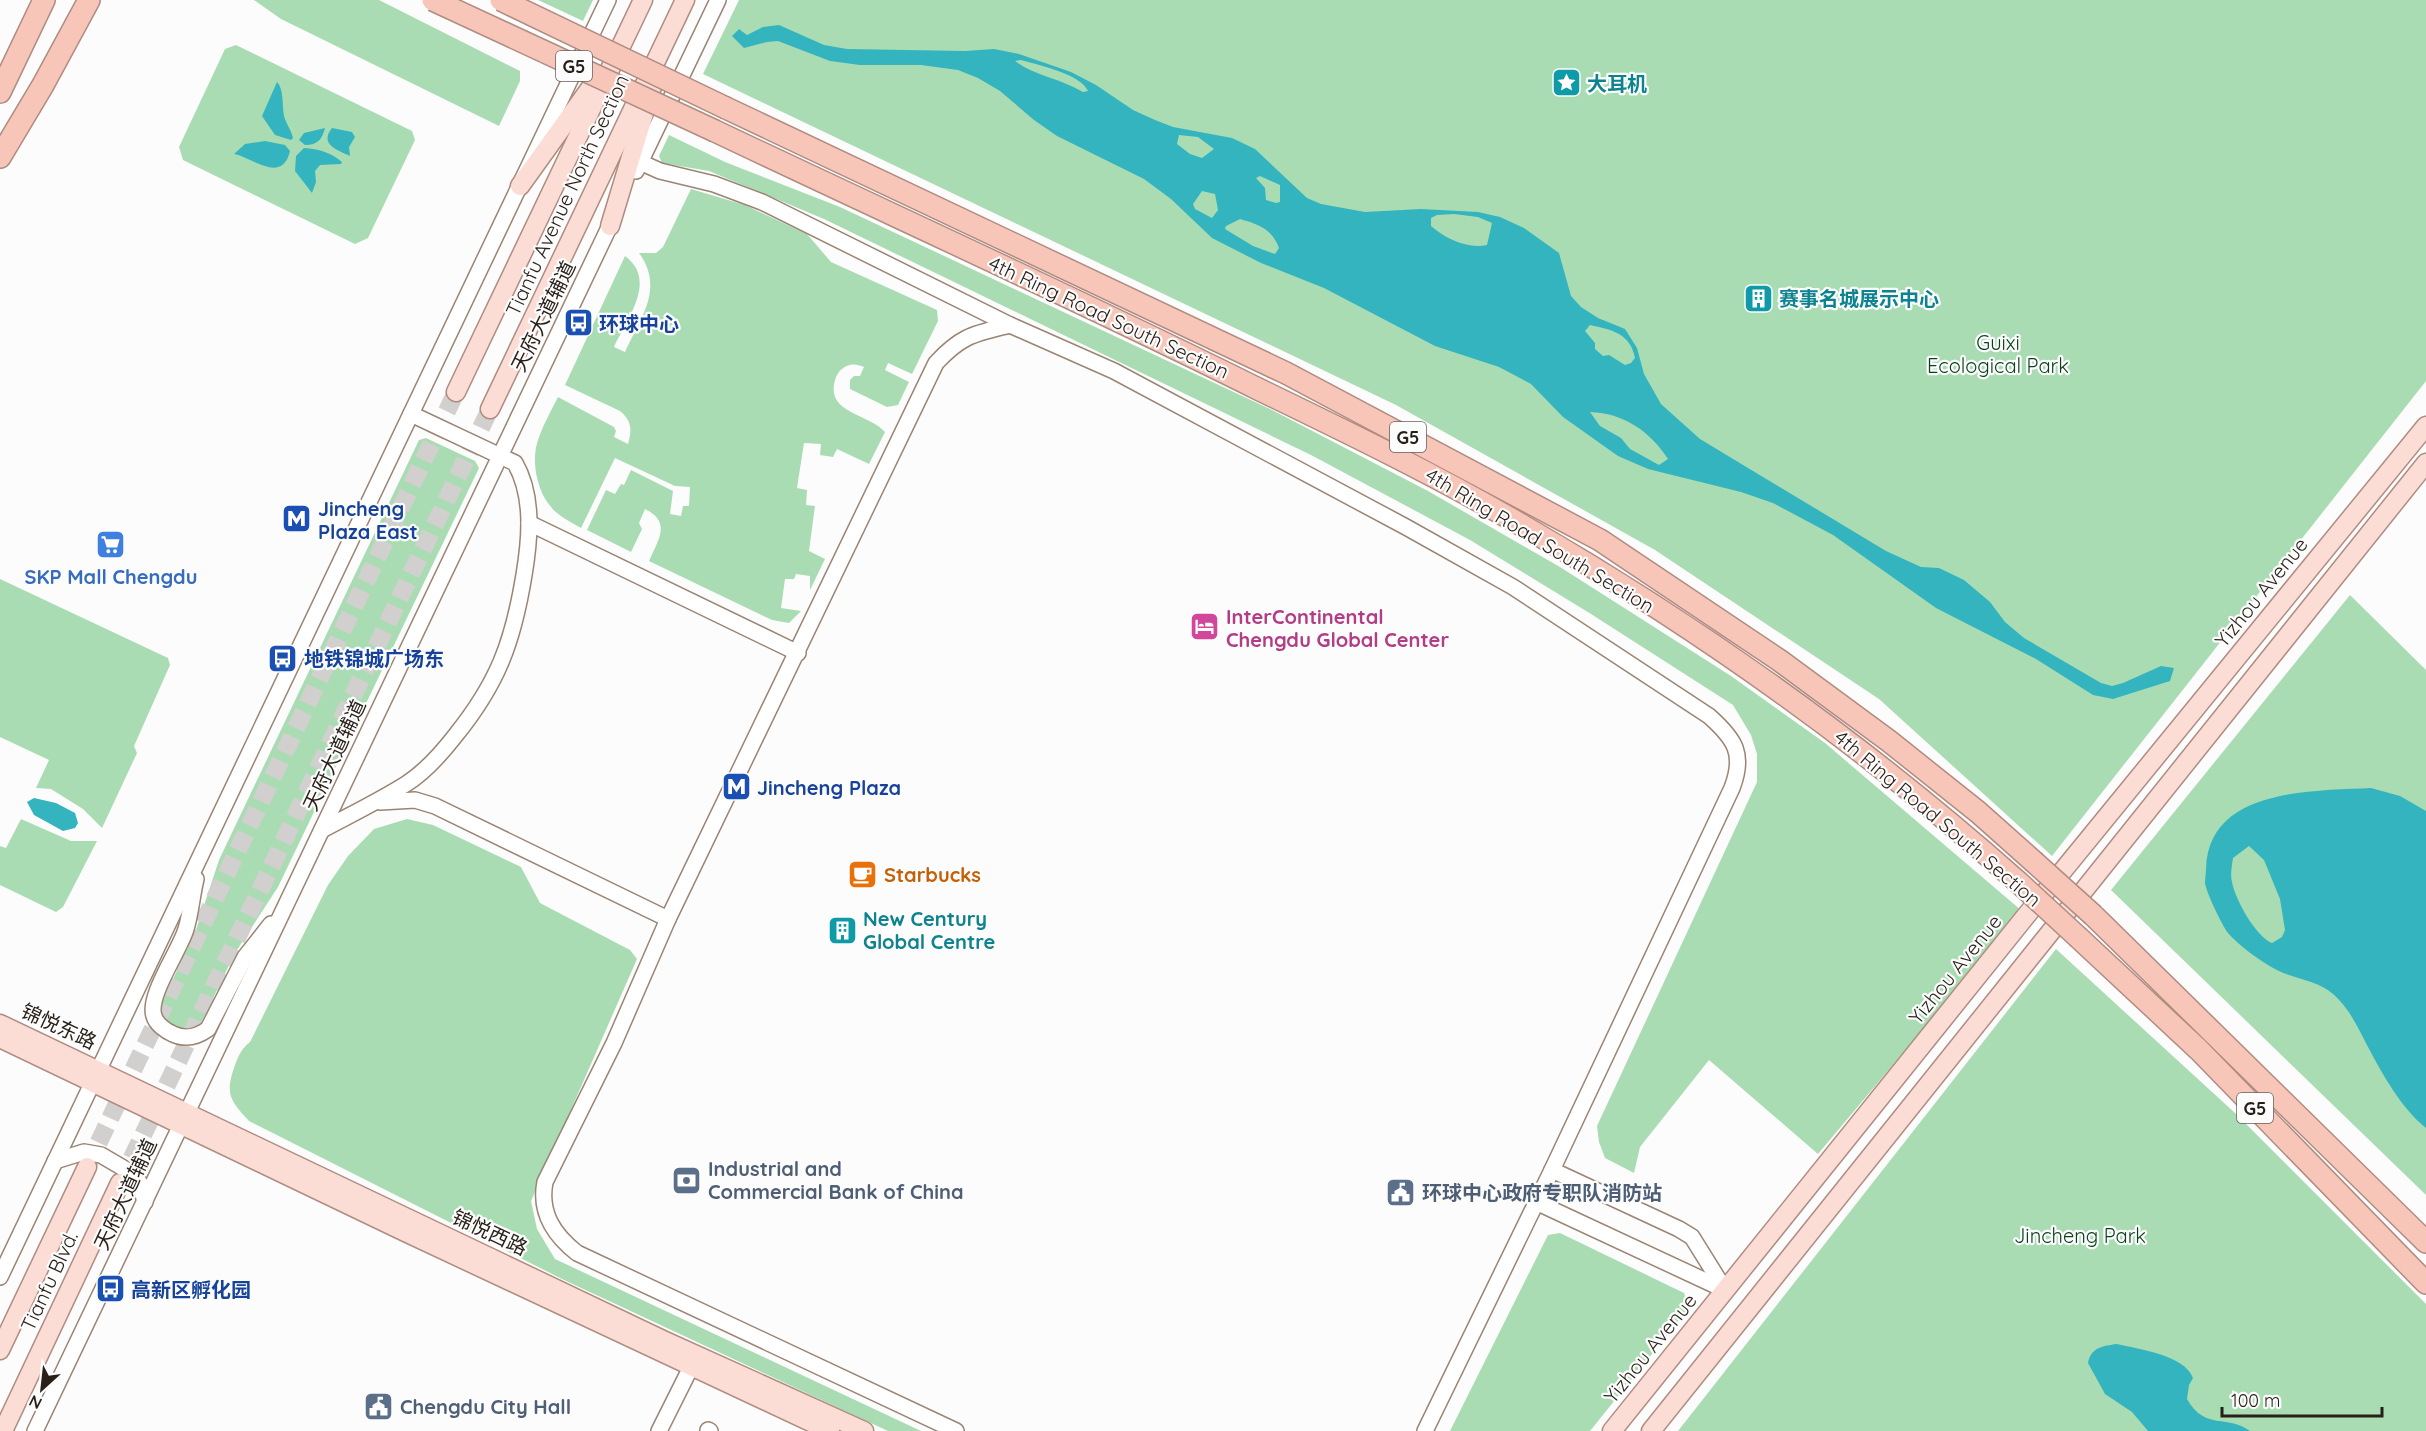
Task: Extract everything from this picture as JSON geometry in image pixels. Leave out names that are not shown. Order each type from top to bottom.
[{"type":"highway","points":[[0,69],[33,0]]},
{"type":"highway","points":[[0,92],[44,0]]},
{"type":"highway","points":[[0,157],[43,85],[89,0]]},
{"type":"highway","name":"4th Ring Road South Section","points":[[501,0],[1286,374],[1600,540],[1779,660],[1889,741],[1978,812],[2093,915],[2426,1242]]},
{"type":"highway","name":"4th Ring Road South Section","points":[[435,1],[1172,346],[1408,462],[1526,527],[1646,602],[1802,708],[1874,762],[2017,881],[2199,1050],[2426,1282]]},
{"type":"main road","name":"Tianfu Avenue North Section","points":[[456,392],[643,0]]},
{"type":"main road","name":"Tianfu Avenue North Section","points":[[490,409],[684,0]]},
{"type":"main road","points":[[520,186],[628,31]]},
{"type":"main road","points":[[610,226],[645,118],[662,48]]},
{"type":"main road","name":"Yizhou Avenue","points":[[1612,1431],[2025,917],[2426,426]]},
{"type":"main road","points":[[1651,1431],[2426,463]]},
{"type":"main road","name":"锦悦东路","points":[[0,1024],[96,1076]]},
{"type":"main road","name":"锦悦东路","points":[[0,1038],[96,1076]]},
{"type":"main road","name":"锦悦西路","points":[[96,1076],[691,1366],[830,1431]]},
{"type":"main road","name":"锦悦西路","points":[[184,1119],[864,1431]]},
{"type":"main road","name":"Tianfu Blvd.","points":[[0,1350],[87,1167]]},
{"type":"main road","name":"Tianfu Blvd.","points":[[3,1431],[120,1183]]},
{"type":"street","points":[[0,1277],[608,0]]},
{"type":"street","name":"天府大道辅道","points":[[36,1431],[718,0]]},
{"type":"street","points":[[640,162],[660,171],[714,184],[762,202],[1010,325],[1114,371],[1513,587],[1709,716],[1734,743],[1738,755],[1738,772],[1732,788],[1552,1170],[1425,1431]]},
{"type":"street","points":[[956,1431],[577,1253],[560,1240],[547,1217],[543,1195],[545,1182],[614,1043],[668,919],[936,363],[954,344],[977,333],[1010,325]]},
{"type":"street","points":[[322,830],[408,783],[440,755],[470,717],[494,680],[511,638],[518,606],[528,547],[529,523],[523,477],[515,463],[411,414]]},
{"type":"street","points":[[529,523],[798,653]]},
{"type":"street","points":[[371,804],[415,800],[435,806],[668,919]]},
{"type":"street","points":[[200,858],[186,930],[154,1004],[153,1016],[161,1027],[172,1034],[183,1038],[198,1036],[208,1029],[245,957],[288,901]]},
{"type":"street","points":[[55,1161],[84,1152],[101,1155],[130,1173],[140,1183],[145,1202]]},
{"type":"street","points":[[1552,1170],[1692,1237],[1725,1290]]},
{"type":"street","points":[[1536,1202],[1725,1290]]},
{"type":"street","points":[[658,1431],[691,1366]]},
{"type":"green space","points":[[254,0],[379,0],[520,71],[520,81],[499,126],[281,19]]},
{"type":"green space","points":[[538,0],[593,0],[583,21]]},
{"type":"green space","name":"Guixi Ecological Park","points":[[739,0],[2426,0],[2426,381],[2052,856],[1879,699],[1655,550],[1396,405],[703,74]]},
{"type":"green space","points":[[236,45],[412,131],[415,140],[368,238],[355,244],[183,160],[179,147],[225,49]]},
{"type":"green space","points":[[669,135],[725,162],[840,207],[1272,410],[1428,491],[1560,567],[1731,676],[1825,743],[2022,911],[1818,1154],[1709,1060],[1640,1147],[1634,1173],[1605,1158],[1599,1142],[1597,1126],[1757,782],[1757,754],[1751,735],[1733,705],[1470,540],[1311,455],[824,219],[709,171],[662,163],[659,156]]},
{"type":"green space","points":[[691,189],[745,205],[807,234],[831,262],[937,310],[938,321],[912,374],[888,363],[885,370],[909,382],[898,405],[887,407],[850,389],[850,380],[854,376],[860,376],[864,367],[850,365],[840,371],[837,376],[834,394],[838,402],[852,413],[879,426],[885,432],[869,464],[837,449],[833,457],[820,455],[821,444],[804,443],[797,488],[807,490],[806,505],[815,506],[809,551],[825,559],[810,590],[810,576],[796,574],[794,579],[785,579],[781,608],[801,611],[789,623],[772,620],[649,561],[659,539],[661,526],[653,514],[645,509],[639,523],[642,529],[631,552],[587,530],[606,490],[615,494],[621,484],[624,485],[631,470],[673,491],[670,514],[681,516],[683,506],[689,506],[690,487],[675,486],[615,458],[581,528],[550,506],[537,480],[535,459],[538,440],[558,397],[614,427],[616,431],[614,437],[628,444],[630,426],[627,418],[620,411],[565,385],[625,256],[635,266],[639,276],[639,288],[632,312],[614,347],[625,352],[643,315],[650,291],[650,279],[639,253],[656,253],[663,247]]},
{"type":"green space","points":[[426,438],[475,461],[479,468],[278,887],[235,953],[197,1028],[189,1033],[181,1033],[165,1027],[159,1008],[195,933],[219,860],[419,440]]},
{"type":"green space","points":[[0,579],[168,658],[170,665],[134,746],[137,753],[102,828],[83,809],[51,789],[36,788],[49,760],[0,737]]},
{"type":"green space","points":[[2350,595],[2426,670],[2426,1195],[2111,890]]},
{"type":"green space","points":[[21,819],[71,841],[97,841],[63,907],[56,912],[0,885],[0,846],[6,848]]},
{"type":"green space","points":[[407,819],[433,825],[521,867],[540,903],[630,950],[637,959],[531,1201],[537,1229],[555,1259],[921,1431],[888,1431],[564,1280],[249,1121],[242,1114],[233,1101],[230,1089],[235,1065],[242,1050],[250,1042],[328,885],[348,856],[374,829]]},
{"type":"green space","name":"Jincheng Park","points":[[2056,949],[2235,1113],[2426,1304],[2426,1431],[1678,1431]]},
{"type":"green space","points":[[1560,1233],[1684,1293],[1689,1308],[1590,1431],[1450,1431],[1548,1235]]},
{"type":"water","points":[[779,25],[824,45],[847,49],[965,51],[994,49],[1019,54],[1071,72],[1096,85],[1133,110],[1155,120],[1173,127],[1232,138],[1255,149],[1307,198],[1321,204],[1365,212],[1421,209],[1478,212],[1500,217],[1524,228],[1559,253],[1571,296],[1581,307],[1598,318],[1625,329],[1637,348],[1644,374],[1661,404],[1700,439],[1886,551],[1921,567],[1939,568],[1964,580],[1990,602],[2005,622],[2024,638],[2101,683],[2112,686],[2123,683],[2161,666],[2174,668],[2170,681],[2113,699],[2093,695],[2036,659],[1936,608],[1833,535],[1773,503],[1741,492],[1648,469],[1618,456],[1563,417],[1531,384],[1499,367],[1435,346],[1324,288],[1261,263],[1212,238],[1171,199],[1144,179],[1057,136],[1000,91],[978,78],[958,70],[921,65],[860,65],[830,61],[778,41],[744,48],[732,36],[739,29],[747,35],[763,27]],"holes":[[[1021,60],[1068,75],[1084,85],[1088,91],[1083,92],[1015,61]],[[1179,135],[1198,137],[1214,149],[1202,158],[1190,154],[1177,144]],[[1260,176],[1280,185],[1280,202],[1266,200],[1265,188],[1256,178]],[[1202,191],[1215,194],[1218,210],[1212,218],[1195,209],[1193,204]],[[1454,214],[1478,217],[1492,223],[1487,245],[1472,246],[1450,239],[1431,226],[1431,218],[1437,215]],[[1240,219],[1253,223],[1264,228],[1279,248],[1275,254],[1253,246],[1225,229],[1226,226]],[[1590,325],[1619,334],[1629,343],[1635,358],[1631,363],[1625,365],[1609,355],[1603,356],[1595,349],[1595,343],[1585,331]],[[1590,412],[1614,416],[1635,425],[1653,440],[1668,459],[1659,465],[1630,449],[1621,438],[1600,426]]]},
{"type":"water","points":[[277,82],[282,93],[284,116],[293,138],[291,140],[275,135],[262,116]]},
{"type":"water","points":[[325,128],[316,143],[305,145],[299,140],[304,133]]},
{"type":"water","points":[[332,128],[352,132],[355,137],[349,147],[350,156],[331,146],[328,138]]},
{"type":"water","points":[[265,141],[285,145],[290,151],[286,161],[280,166],[274,168],[266,166],[234,154],[245,144]]},
{"type":"water","points":[[304,148],[324,152],[342,162],[341,164],[320,165],[315,171],[316,182],[312,193],[295,171],[296,156]]},
{"type":"water","points":[[2371,788],[2400,796],[2426,811],[2426,1128],[2408,1111],[2393,1090],[2353,1019],[2339,1000],[2321,986],[2273,968],[2238,943],[2222,923],[2205,883],[2211,842],[2224,823],[2244,809],[2267,799],[2293,794]],"holes":[[[2249,846],[2264,860],[2280,899],[2285,930],[2282,937],[2272,943],[2259,933],[2247,917],[2237,898],[2231,879],[2233,858]]]},
{"type":"water","points":[[34,798],[56,803],[75,813],[78,823],[75,828],[63,831],[34,815],[27,802]]},
{"type":"water","points":[[2117,1344],[2160,1354],[2181,1364],[2193,1378],[2189,1385],[2187,1399],[2194,1409],[2209,1419],[2233,1423],[2250,1431],[2148,1431],[2132,1412],[2105,1394],[2088,1363],[2095,1350]]},
{"type":"tunnel","points":[[87,1167],[456,392]]},
{"type":"tunnel","points":[[120,1183],[490,409]]},
{"type":"place","name":"大耳机","points":[[1566,83]]},
{"type":"place","name":"赛事名城展示中心","points":[[1758,298]]},
{"type":"place","name":"环球中心","points":[[578,323]]},
{"type":"place","name":"Jincheng Plaza East","points":[[297,519]]},
{"type":"place","name":"SKP Mall Chengdu","points":[[111,545]]},
{"type":"place","name":"InterContinental Chengdu Global Center","points":[[1205,627]]},
{"type":"place","name":"地铁锦城广场东","points":[[283,658]]},
{"type":"place","name":"Jincheng Plaza","points":[[736,787]]},
{"type":"place","name":"Starbucks","points":[[863,874]]},
{"type":"place","name":"New Century Global Centre","points":[[842,930]]},
{"type":"place","name":"Industrial and Commercial Bank of China","points":[[687,1180]]},
{"type":"place","name":"环球中心政府专职队消防站","points":[[1401,1192]]},
{"type":"place","name":"高新区孵化园","points":[[110,1289]]},
{"type":"place","name":"Chengdu City Hall","points":[[379,1406]]}]
